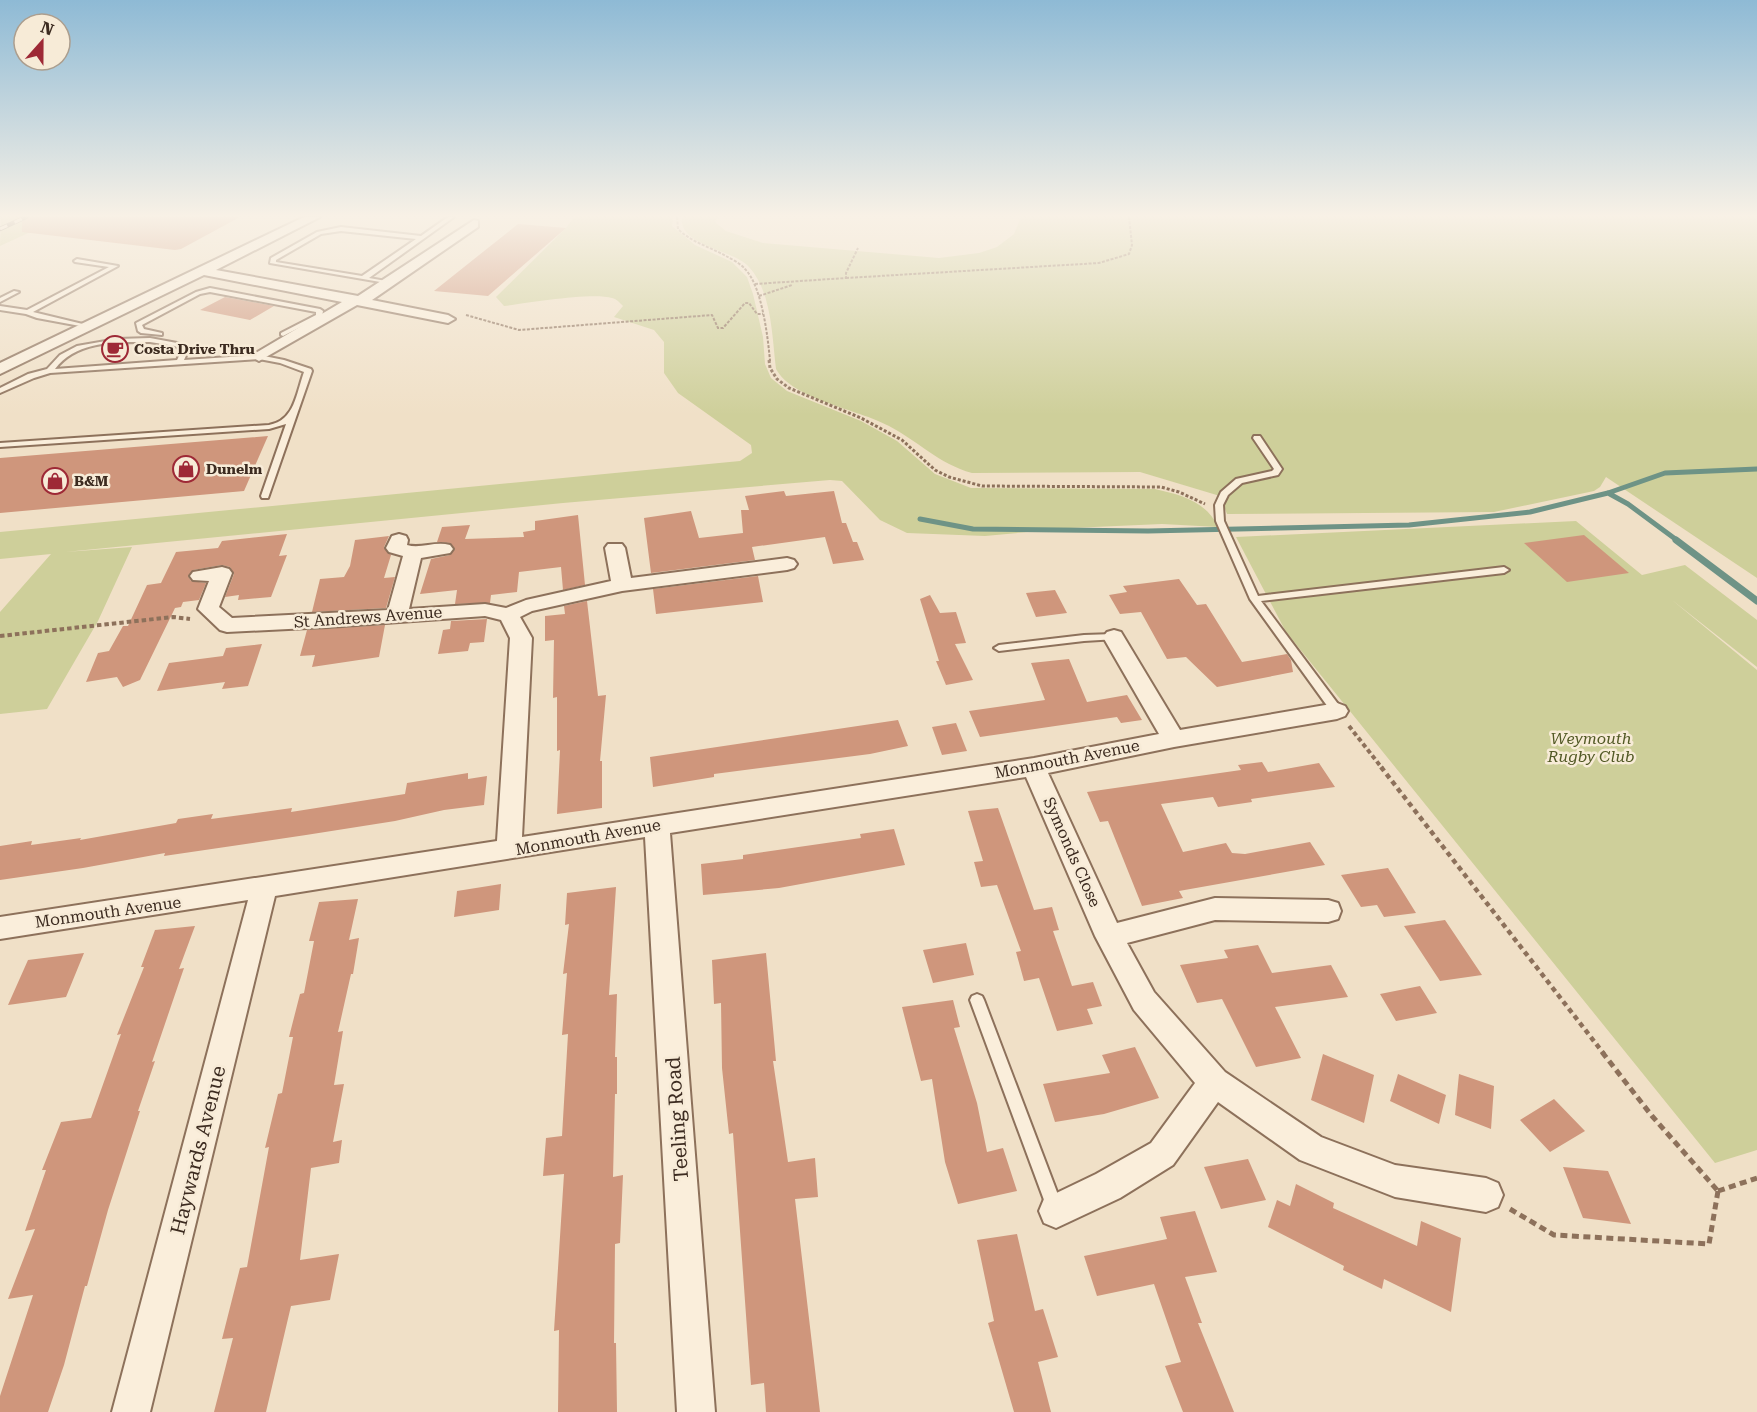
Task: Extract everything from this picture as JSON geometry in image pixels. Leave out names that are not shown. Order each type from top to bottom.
[{"type":"street","points":[[0,369],[178,283]]},
{"type":"street","points":[[264,283],[448,319]]},
{"type":"street","points":[[258,357],[289,335],[390,283]]},
{"type":"street","points":[[397,615],[406,547],[443,549]]},
{"type":"street","points":[[615,548],[622,585]]},
{"type":"street","points":[[509,850],[521,638],[509,615],[526,606],[622,585],[787,564]]},
{"type":"street","points":[[200,576],[222,573],[208,609],[227,625]]},
{"type":"street","name":"St Andrews Avenue","points":[[227,625],[328,621],[485,610],[509,615]]},
{"type":"street","points":[[1114,637],[1174,739]]},
{"type":"street","name":"Monmouth Avenue","points":[[0,928],[1034,767],[1174,739],[1336,711]]},
{"type":"street","name":"Symonds Close","points":[[1034,767],[1109,936],[1144,1001],[1214,1082],[1311,1149],[1395,1181],[1486,1196]]},
{"type":"street","name":"Teeling Road","points":[[657,825],[696,1412]]},
{"type":"street","name":"Haywards Avenue","points":[[131,1412],[264,888]]},
{"type":"street","points":[[1109,936],[1215,909],[1328,910]]},
{"type":"street","points":[[1056,1211],[1108,1186],[1162,1154],[1214,1082]]},
{"type":"lane","points":[[28,312],[83,283]]},
{"type":"lane","points":[[160,334],[139,329],[138,324],[159,316],[201,292],[213,291],[321,312],[319,316],[289,335]]},
{"type":"lane","points":[[0,300],[16,292]]},
{"type":"lane","points":[[0,308],[28,312],[89,327]]},
{"type":"lane","points":[[50,371],[62,355],[77,348],[98,343],[151,340],[180,345],[186,349],[180,362]]},
{"type":"lane","points":[[0,391],[31,376],[50,371],[180,362],[258,357],[282,361],[308,371],[265,496]]},
{"type":"lane","points":[[0,446],[269,427],[279,425],[292,417]]},
{"type":"lane","points":[[1257,438],[1278,468],[1275,473],[1239,481],[1224,494],[1220,505],[1220,520],[1255,599],[1336,711]]},
{"type":"lane","points":[[1255,599],[1503,570]]},
{"type":"lane","points":[[999,648],[1084,638],[1114,637]]},
{"type":"lane","points":[[977,1000],[1056,1211]]},
{"type":"path","points":[[805,283],[755,284],[768,340],[770,368],[777,379],[789,388],[883,429],[902,440],[935,470],[949,477],[982,486],[1161,488],[1179,492],[1209,506],[1220,520]]},
{"type":"path","points":[[759,296],[796,284]]},
{"type":"path","points":[[628,322],[712,315],[718,328],[723,328],[745,303],[749,303],[757,314],[763,314]]},
{"type":"path","points":[[0,636],[173,617],[227,625]]},
{"type":"path","points":[[1336,711],[1652,1116],[1718,1191]]},
{"type":"path","points":[[1718,1191],[1757,1178]]},
{"type":"path","points":[[1486,1196],[1554,1235],[1709,1244],[1718,1191]]},
{"type":"green space","points":[[510,283],[749,283],[763,337],[765,364],[771,378],[787,391],[861,421],[897,441],[935,474],[971,488],[1155,489],[1192,500],[1207,511],[1218,527],[1162,524],[1071,528],[985,536],[907,533],[880,520],[842,481],[830,480],[563,503],[65,552],[132,547],[98,621],[47,709],[0,714],[0,612],[51,554],[0,559],[0,532],[740,461],[752,453],[751,445],[678,393],[664,373],[664,342],[654,330],[614,317],[623,306],[615,299],[590,296],[504,306],[496,297]]},
{"type":"green space","points":[[759,283],[1757,283],[1757,578],[1606,477],[1600,487],[1594,491],[1494,512],[1227,514],[1220,496],[1140,472],[972,473],[949,464],[889,426],[811,396],[784,380],[776,369],[770,315]]},
{"type":"green space","name":"Weymouth Rugby Club","points":[[1576,521],[1642,575],[1685,565],[1757,620],[1757,667],[1672,600],[1757,670],[1757,1150],[1715,1163],[1286,632],[1236,537]]},
{"type":"building","points":[[444,283],[503,283],[488,296],[434,291]]},
{"type":"building","points":[[225,297],[274,306],[250,320],[200,310]]},
{"type":"building","points":[[268,436],[244,491],[0,513],[0,458]]},
{"type":"building","points":[[784,491],[786,496],[834,491],[842,523],[846,523],[853,542],[857,542],[864,560],[833,564],[825,537],[752,547],[755,560],[651,573],[644,518],[691,511],[699,538],[743,533],[741,510],[749,510],[745,496]]},
{"type":"building","points":[[578,515],[585,585],[563,590],[561,567],[519,572],[517,592],[491,595],[490,603],[455,604],[457,590],[420,594],[431,559],[450,555],[455,549],[450,543],[437,542],[442,527],[470,525],[465,539],[524,537],[523,532],[535,530],[535,521]]},
{"type":"building","points":[[287,534],[279,556],[287,555],[271,597],[238,600],[239,595],[225,597],[234,574],[230,567],[222,565],[193,570],[188,576],[191,581],[206,583],[199,600],[183,602],[181,607],[175,608],[140,680],[123,687],[117,677],[86,682],[98,653],[109,651],[123,626],[128,626],[147,585],[161,583],[176,552],[218,548],[222,541]]},
{"type":"building","points":[[1584,535],[1629,573],[1567,582],[1524,543]]},
{"type":"building","points":[[389,536],[384,547],[391,555],[384,578],[395,577],[386,608],[312,612],[320,579],[344,577],[350,566],[355,540]]},
{"type":"building","points":[[758,576],[763,602],[656,614],[653,589]]},
{"type":"building","points":[[1179,579],[1197,605],[1206,604],[1242,662],[1287,654],[1291,660],[1293,672],[1217,687],[1186,657],[1167,659],[1141,612],[1120,614],[1109,595],[1127,592],[1123,586]]},
{"type":"building","points":[[1055,590],[1067,613],[1036,617],[1026,593]]},
{"type":"building","points":[[930,595],[940,613],[956,612],[966,643],[955,644],[973,680],[946,685],[936,661],[939,661],[920,599]]},
{"type":"building","points":[[587,601],[598,696],[606,695],[600,761],[602,761],[602,808],[557,814],[560,750],[557,751],[557,697],[553,698],[554,640],[545,641],[545,616],[565,614],[564,606]]},
{"type":"building","points":[[487,619],[484,642],[470,643],[468,651],[438,654],[443,630],[450,629],[451,621]]},
{"type":"building","points":[[385,625],[379,657],[312,667],[315,655],[300,656],[307,630]]},
{"type":"building","points":[[262,644],[248,686],[222,689],[225,682],[157,691],[169,663],[223,656],[226,648]]},
{"type":"building","points":[[1069,659],[1087,702],[1127,695],[1142,720],[1121,723],[1117,717],[980,737],[969,711],[1045,700],[1031,663]]},
{"type":"building","points":[[898,720],[908,746],[870,754],[714,774],[714,777],[653,787],[650,757]]},
{"type":"building","points":[[956,723],[967,751],[942,755],[932,727]]},
{"type":"building","points":[[1262,762],[1268,772],[1319,763],[1335,787],[1251,799],[1252,802],[1218,807],[1213,797],[1161,804],[1183,852],[1226,843],[1232,853],[1245,854],[1310,842],[1325,865],[1179,891],[1183,898],[1142,906],[1108,821],[1100,822],[1087,792],[1241,770],[1238,765]]},
{"type":"building","points":[[468,773],[468,779],[487,776],[484,805],[306,835],[164,856],[165,853],[0,880],[0,846],[32,841],[31,845],[81,838],[80,840],[176,823],[178,819],[213,814],[211,819],[292,808],[291,812],[405,794],[407,783]]},
{"type":"building","points":[[998,808],[1034,910],[1052,907],[1059,930],[1053,931],[1072,986],[1093,982],[1102,1006],[1087,1009],[1093,1024],[1057,1031],[1039,978],[1024,981],[1016,952],[1021,951],[997,885],[981,887],[974,862],[983,861],[968,811]]},
{"type":"building","points":[[894,829],[905,865],[779,888],[703,895],[701,864],[743,859],[743,855],[861,838],[860,834]]},
{"type":"building","points":[[1388,868],[1416,913],[1384,917],[1377,905],[1361,907],[1341,875]]},
{"type":"building","points":[[501,884],[499,910],[454,917],[457,891]]},
{"type":"building","points":[[616,887],[609,995],[617,994],[615,1057],[617,1057],[617,1094],[615,1094],[613,1177],[623,1175],[620,1243],[615,1244],[614,1343],[616,1343],[617,1412],[558,1412],[559,1330],[554,1331],[564,1174],[543,1176],[546,1138],[562,1136],[568,1034],[562,1035],[567,973],[563,974],[569,924],[565,925],[567,893]]},
{"type":"building","points":[[358,899],[349,940],[359,938],[353,974],[351,974],[338,1032],[343,1031],[334,1085],[344,1084],[333,1142],[342,1140],[339,1163],[311,1168],[300,1260],[339,1254],[330,1300],[291,1306],[266,1412],[214,1412],[233,1338],[222,1339],[240,1268],[247,1267],[269,1147],[265,1148],[278,1094],[282,1093],[293,1037],[289,1037],[300,994],[304,993],[314,941],[309,941],[319,902]]},
{"type":"building","points":[[1445,920],[1482,975],[1440,981],[1404,926]]},
{"type":"building","points":[[195,926],[179,969],[184,968],[152,1062],[155,1061],[48,1412],[0,1412],[0,1396],[33,1295],[8,1299],[35,1229],[25,1231],[46,1170],[42,1170],[61,1122],[91,1118],[121,1034],[117,1035],[144,967],[141,967],[155,930]]},
{"type":"building","points":[[966,943],[974,975],[933,983],[923,950]]},
{"type":"building","points":[[1258,945],[1272,973],[1331,965],[1348,997],[1275,1007],[1301,1058],[1256,1067],[1222,999],[1197,1003],[1180,965],[1228,958],[1224,950]]},
{"type":"building","points":[[84,953],[66,997],[8,1005],[28,960]]},
{"type":"building","points":[[766,953],[776,1061],[773,1061],[788,1162],[815,1158],[818,1197],[795,1199],[820,1412],[766,1412],[764,1383],[751,1385],[733,1133],[729,1134],[722,1068],[721,1003],[714,1004],[712,960]]},
{"type":"building","points":[[1420,986],[1437,1013],[1396,1021],[1380,994]]},
{"type":"building","points":[[953,1000],[960,1027],[954,1028],[977,1103],[987,1152],[1003,1148],[1017,1191],[958,1204],[945,1162],[932,1079],[921,1081],[902,1007]]},
{"type":"building","points":[[1135,1047],[1159,1098],[1104,1114],[1055,1122],[1043,1084],[1110,1073],[1102,1055]]},
{"type":"building","points":[[1323,1054],[1374,1075],[1364,1123],[1311,1100]]},
{"type":"building","points":[[1398,1074],[1446,1095],[1439,1124],[1390,1101]]},
{"type":"building","points":[[1459,1074],[1494,1086],[1491,1129],[1455,1115]]},
{"type":"building","points":[[1554,1099],[1585,1131],[1550,1152],[1520,1120]]},
{"type":"building","points":[[1248,1159],[1266,1200],[1221,1209],[1204,1167]]},
{"type":"building","points":[[1563,1167],[1608,1171],[1631,1224],[1583,1218]]},
{"type":"building","points":[[1296,1184],[1334,1203],[1333,1208],[1417,1246],[1421,1221],[1461,1238],[1451,1312],[1384,1279],[1382,1289],[1343,1270],[1344,1266],[1268,1227],[1277,1200],[1290,1206]]},
{"type":"building","points":[[1195,1211],[1217,1272],[1185,1277],[1202,1323],[1198,1323],[1234,1412],[1183,1412],[1165,1366],[1181,1362],[1154,1284],[1097,1296],[1084,1256],[1167,1239],[1160,1217]]},
{"type":"building","points":[[1017,1234],[1035,1311],[1043,1309],[1058,1357],[1038,1362],[1051,1412],[1014,1412],[988,1323],[994,1321],[977,1240]]},
{"type":"waterway","points":[[1608,493],[1665,473],[1757,469]]},
{"type":"waterway","points":[[920,519],[973,529],[1148,531],[1409,525],[1530,512],[1608,493]]},
{"type":"waterway","points":[[1608,493],[1628,504],[1678,541]]},
{"type":"waterway","points":[[1676,540],[1757,601]]},
{"type":"place","name":"Costa Drive Thru","points":[[115,349]]},
{"type":"place","name":"Dunelm","points":[[186,469]]},
{"type":"place","name":"B&M","points":[[55,481]]}]
